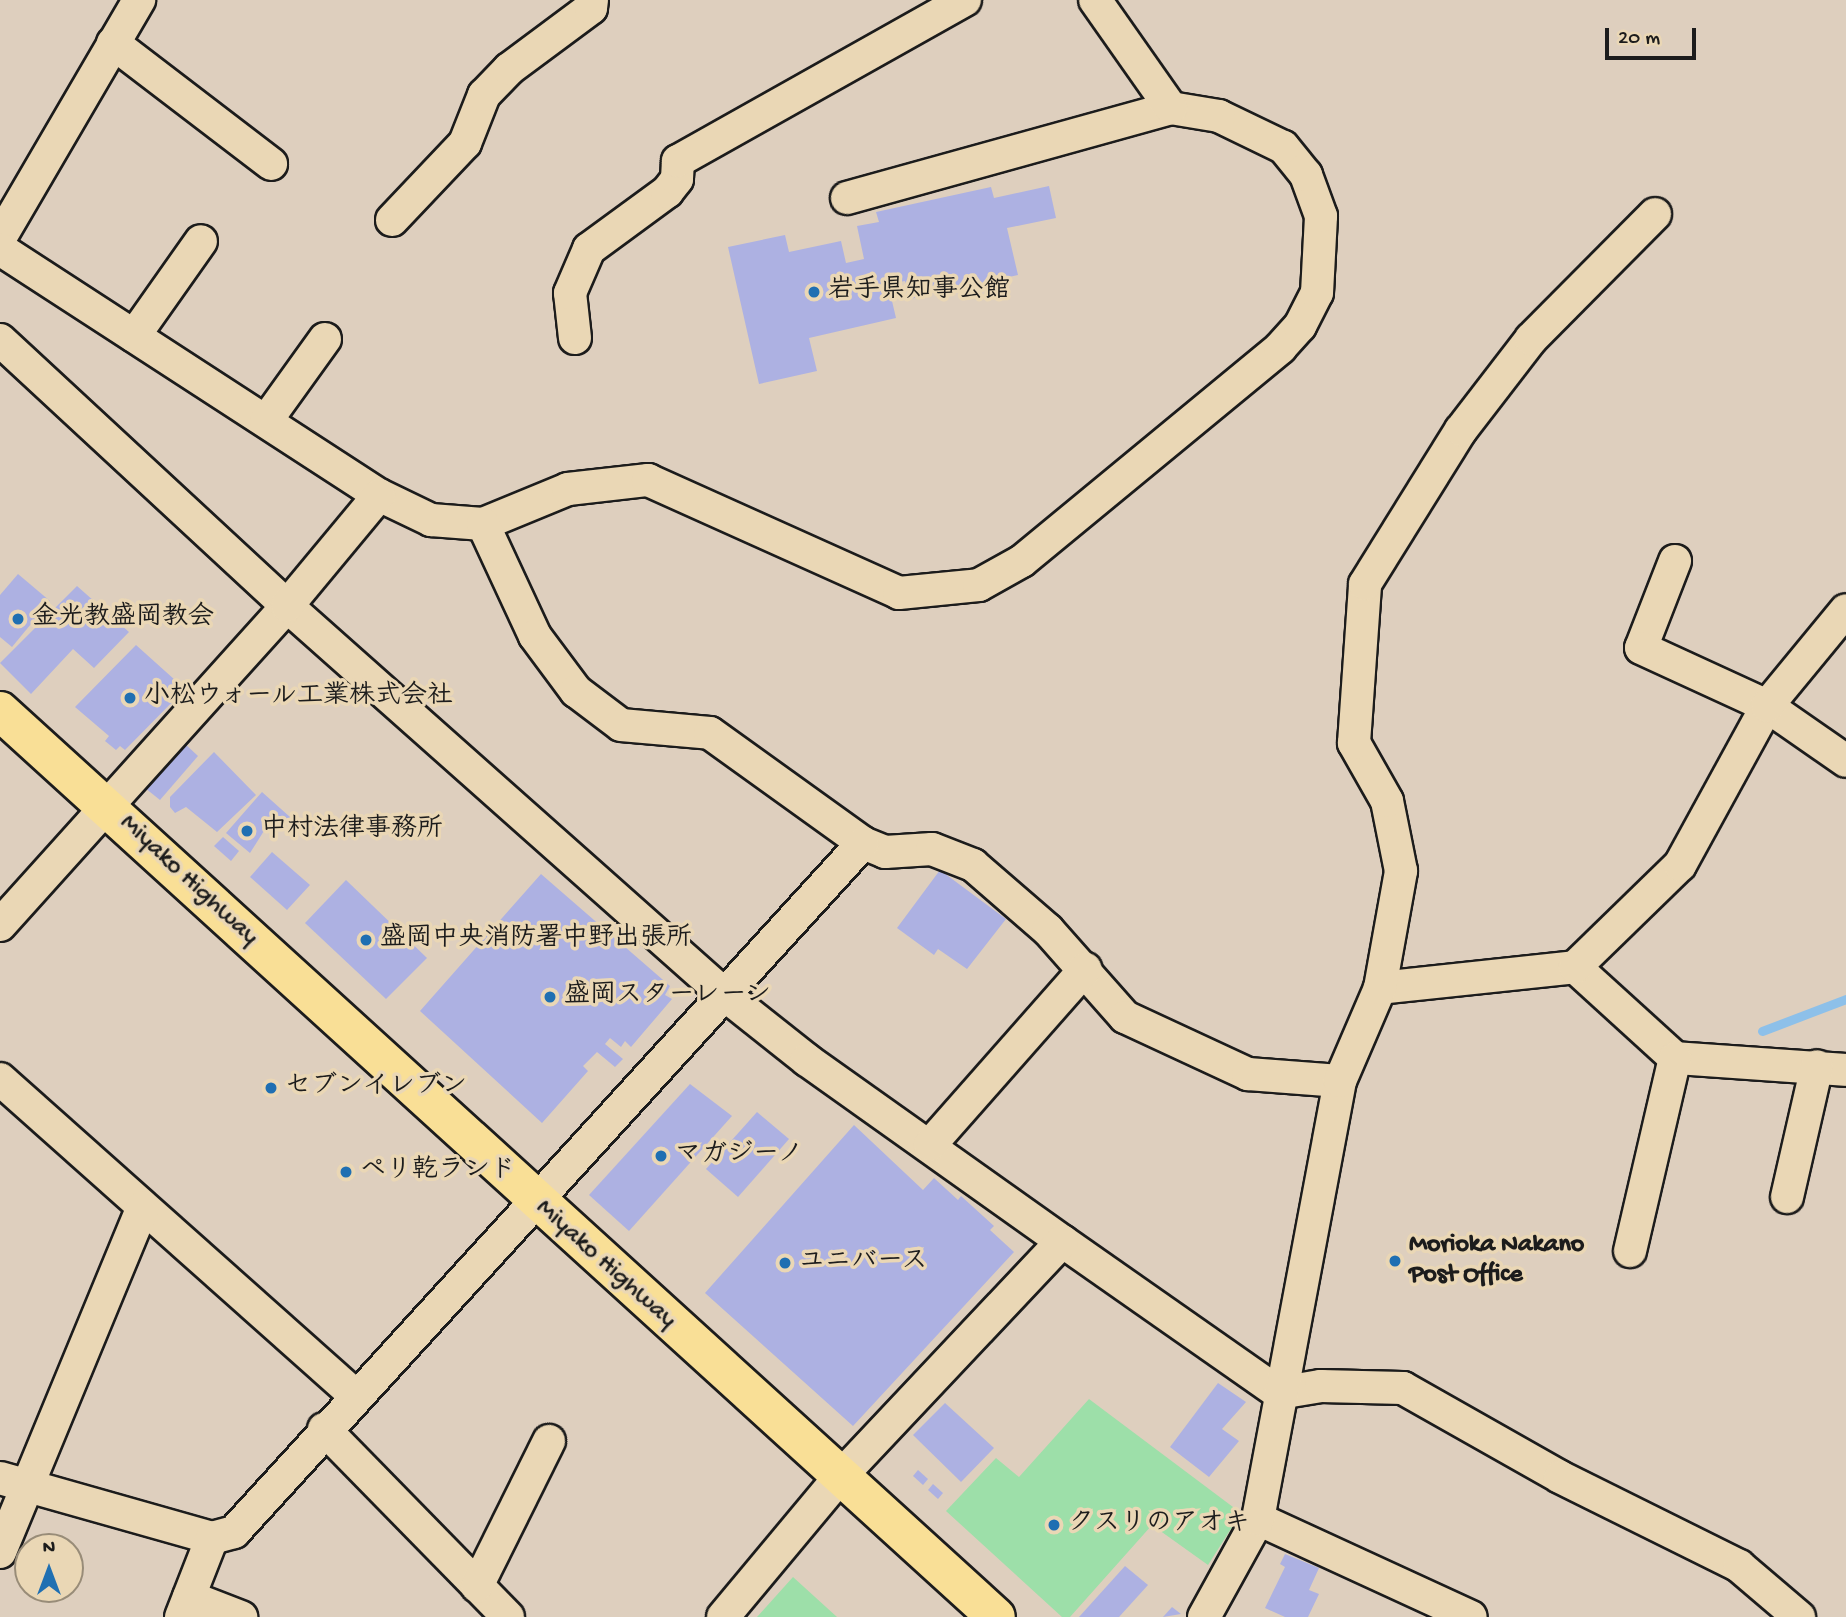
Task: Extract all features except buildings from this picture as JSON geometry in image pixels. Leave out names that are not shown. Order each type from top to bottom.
[{"type":"highway","name":"Miyako Highway","points":[[0,711],[839,1478],[996,1617]]},
{"type":"street","points":[[0,238],[139,0]]},
{"type":"street","points":[[392,220],[465,143],[484,95],[509,69],[591,8],[592,0]]},
{"type":"street","points":[[575,338],[570,293],[589,249],[667,192],[677,179],[678,161],[965,0]]},
{"type":"street","points":[[1095,0],[1171,108]]},
{"type":"street","points":[[113,43],[271,164]]},
{"type":"street","points":[[0,249],[379,495],[431,520],[483,524],[568,489],[648,480],[899,593],[979,585],[1022,561],[1280,348],[1300,326],[1317,293],[1321,216],[1306,175],[1283,147],[1219,116],[1171,108],[848,198]]},
{"type":"street","points":[[1204,1617],[1258,1519],[1279,1392],[1340,1081],[1380,988],[1401,871],[1387,802],[1354,743],[1365,584],[1461,430],[1531,339],[1655,214]]},
{"type":"street","points":[[134,336],[201,241]]},
{"type":"street","points":[[266,422],[325,339]]},
{"type":"street","points":[[0,340],[287,606],[724,995],[807,1060],[1279,1392],[1321,1387],[1403,1388],[1572,1483],[1739,1566],[1799,1617]]},
{"type":"street","points":[[0,925],[287,606],[379,495]]},
{"type":"street","points":[[483,524],[535,636],[576,691],[621,725],[710,733],[863,843],[885,852],[932,849],[973,865],[1048,930],[1125,1017],[1248,1074],[1340,1081]]},
{"type":"street","points":[[1675,561],[1641,648],[1768,706],[1846,761]]},
{"type":"street","points":[[1380,988],[1575,967],[1680,865],[1768,706],[1846,610]]},
{"type":"street","points":[[13,1481],[212,1538],[234,1532],[355,1395],[863,843]]},
{"type":"street","points":[[1575,967],[1675,1058],[1832,1068],[1787,1197]]},
{"type":"street","points":[[930,1146],[1085,969]]},
{"type":"street","points":[[1630,1251],[1675,1058]]},
{"type":"street","points":[[0,1079],[355,1395]]},
{"type":"street","points":[[0,1552],[13,1481],[143,1207]]},
{"type":"street","points":[[723,1617],[839,1478],[1062,1241]]},
{"type":"street","points":[[324,1429],[508,1617]]},
{"type":"street","points":[[477,1586],[549,1441]]},
{"type":"street","points":[[1258,1519],[1471,1617]]},
{"type":"street","points":[[212,1538],[185,1607],[241,1617]]},
{"type":"green space","points":[[1089,1399],[1241,1513],[1208,1565],[1152,1525],[1070,1617],[1062,1617],[946,1511],[996,1458],[1019,1477]]},
{"type":"green space","points":[[793,1577],[837,1617],[757,1617]]},
{"type":"waterway","points":[[1762,1031],[1846,999]]},
{"type":"place","name":"岩手県知事公館","points":[[814,292]]},
{"type":"place","name":"金光教盛岡教会","points":[[18,619]]},
{"type":"place","name":"小松ウォール工業株式会社","points":[[130,698]]},
{"type":"place","name":"中村法律事務所","points":[[247,831]]},
{"type":"place","name":"盛岡中央消防署中野出張所","points":[[366,940]]},
{"type":"place","name":"盛岡スターレーン","points":[[550,997]]},
{"type":"place","name":"セブンイレブン","points":[[271,1088]]},
{"type":"place","name":"マガジーノ","points":[[661,1156]]},
{"type":"place","name":"ペリ乾ランド","points":[[346,1172]]},
{"type":"place","name":"Morioka Nakano Post Office","points":[[1395,1261]]},
{"type":"place","name":"ユニバース","points":[[785,1263]]},
{"type":"place","name":"クスリのアオキ","points":[[1054,1525]]}]
